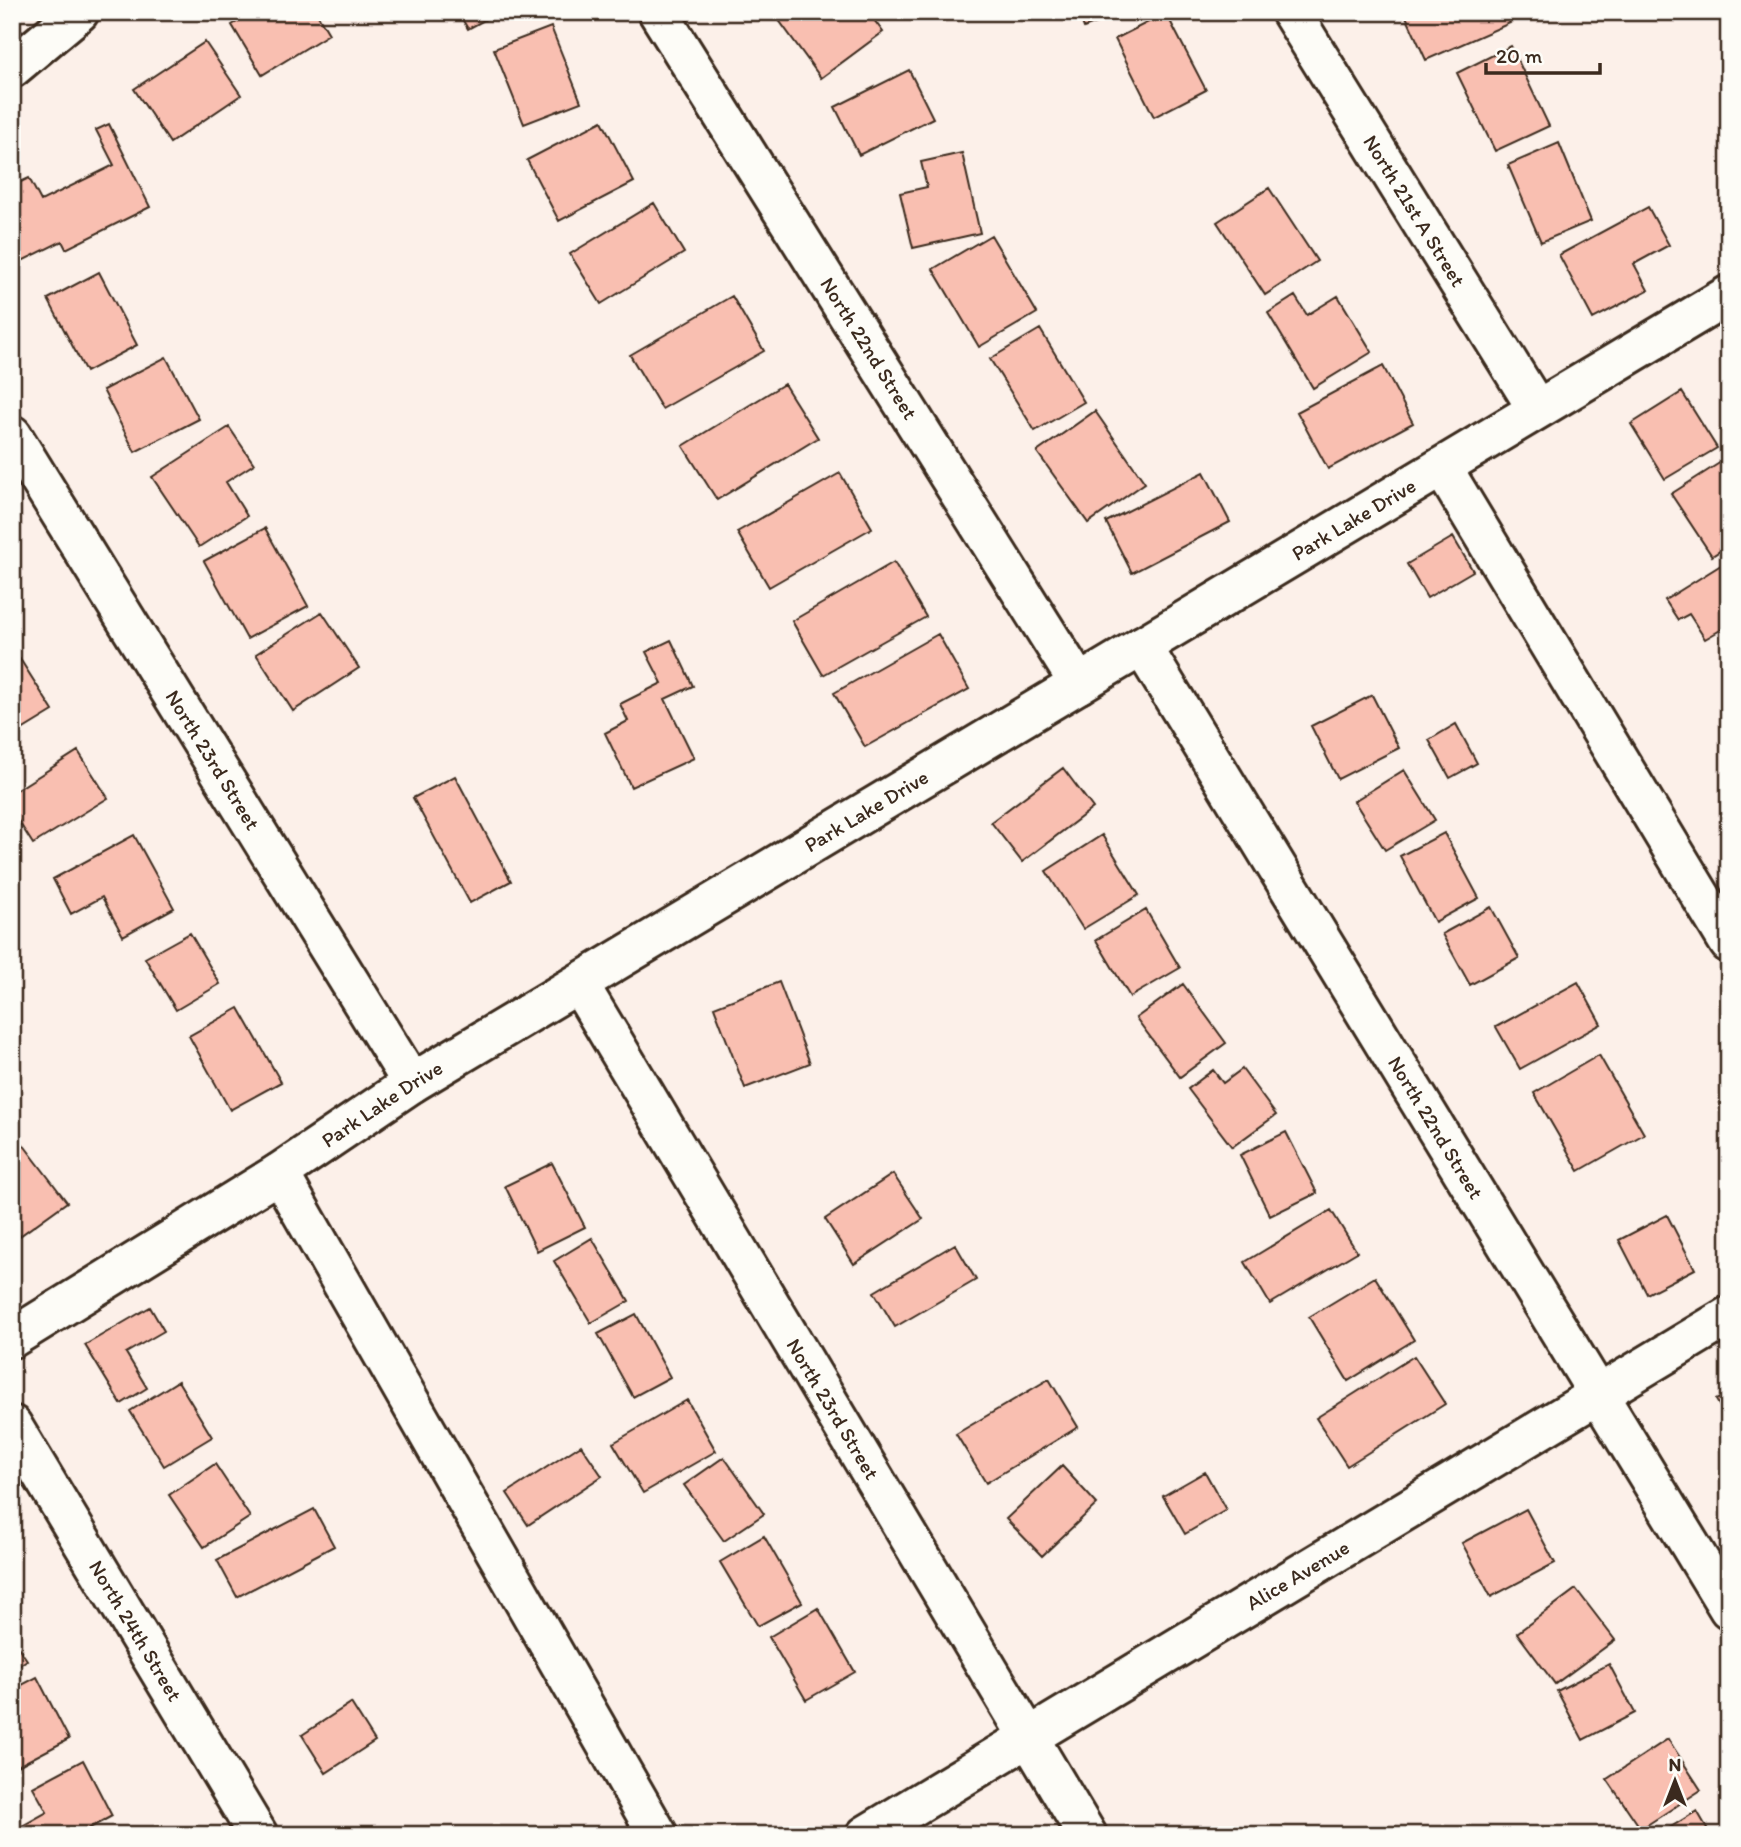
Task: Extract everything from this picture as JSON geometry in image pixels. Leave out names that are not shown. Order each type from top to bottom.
[{"type":"street","points":[[12,68],[79,12]]},
{"type":"street","name":"North 22nd Street","points":[[658,12],[1079,684]]},
{"type":"street","name":"North 21st A Street","points":[[1291,12],[1537,409]]},
{"type":"street","name":"Park Lake Drive","points":[[12,1338],[279,1173],[412,1083],[1729,295]]},
{"type":"street","name":"North 23rd Street","points":[[12,435],[412,1083]]},
{"type":"street","points":[[1441,467],[1729,943]]},
{"type":"street","name":"North 22nd Street","points":[[1142,646],[1729,1609]]},
{"type":"street","name":"North 23rd Street","points":[[579,984],[1087,1835]]},
{"type":"street","points":[[279,1173],[658,1835]]},
{"type":"street","name":"Alice Avenue","points":[[866,1835],[1729,1316]]},
{"type":"street","name":"North 24th Street","points":[[12,1425],[258,1835]]},
{"type":"building","points":[[254,12],[316,12],[329,34],[262,75],[232,25]]},
{"type":"building","points":[[458,12],[499,12],[468,29]]},
{"type":"building","points":[[773,12],[868,12],[883,32],[821,78]]},
{"type":"building","points":[[1078,12],[1125,12],[1084,28]]},
{"type":"building","points":[[1404,12],[1505,12],[1510,23],[1426,60]]},
{"type":"building","points":[[1166,13],[1206,90],[1154,117],[1115,39]]},
{"type":"building","points":[[551,27],[581,102],[524,124],[494,49]]},
{"type":"building","points":[[205,42],[241,95],[170,143],[134,89]]},
{"type":"building","points":[[1511,46],[1549,126],[1495,151],[1457,73]]},
{"type":"building","points":[[909,70],[933,118],[859,155],[835,107]]},
{"type":"building","points":[[602,121],[634,182],[559,221],[527,160]]},
{"type":"building","points":[[109,124],[150,207],[66,249],[62,241],[12,266],[12,238],[19,235],[12,221],[12,186],[29,178],[41,201],[114,165],[96,130]]},
{"type":"building","points":[[1559,143],[1591,221],[1541,242],[1508,165]]},
{"type":"building","points":[[962,153],[980,233],[913,248],[900,193],[927,187],[921,162]]},
{"type":"building","points":[[1269,188],[1317,261],[1265,295],[1217,222]]},
{"type":"building","points":[[654,203],[684,253],[601,304],[570,254]]},
{"type":"building","points":[[1648,207],[1669,245],[1634,264],[1648,290],[1593,319],[1559,255]]},
{"type":"building","points":[[991,235],[1037,313],[979,347],[933,269]]},
{"type":"building","points":[[99,272],[137,345],[86,372],[48,299]]},
{"type":"building","points":[[732,296],[764,351],[662,409],[630,355]]},
{"type":"building","points":[[1295,296],[1307,315],[1338,296],[1372,352],[1313,388],[1268,313]]},
{"type":"building","points":[[1040,329],[1084,402],[1035,431],[990,359]]},
{"type":"building","points":[[166,357],[199,419],[135,452],[103,390]]},
{"type":"building","points":[[1383,366],[1413,423],[1328,469],[1297,412]]},
{"type":"building","points":[[784,384],[818,438],[717,500],[683,446]]},
{"type":"building","points":[[1682,392],[1717,448],[1665,479],[1631,424]]},
{"type":"building","points":[[1095,411],[1145,483],[1088,523],[1037,452]]},
{"type":"building","points":[[229,427],[254,464],[226,482],[247,516],[199,547],[152,477]]},
{"type":"building","points":[[1721,462],[1729,474],[1729,545],[1712,556],[1671,494]]},
{"type":"building","points":[[1204,472],[1230,522],[1132,573],[1106,522]]},
{"type":"building","points":[[840,473],[872,528],[769,587],[737,532]]},
{"type":"building","points":[[265,528],[308,606],[247,639],[204,561]]},
{"type":"building","points":[[1453,537],[1473,571],[1427,598],[1407,564]]},
{"type":"building","points":[[1729,560],[1729,625],[1705,639],[1689,614],[1678,620],[1665,600]]},
{"type":"building","points":[[894,562],[926,617],[823,675],[792,621]]},
{"type":"building","points":[[322,612],[359,668],[293,711],[256,654]]},
{"type":"building","points":[[938,634],[969,689],[865,747],[834,693]]},
{"type":"building","points":[[671,640],[693,686],[665,699],[694,758],[631,787],[605,733],[628,721],[620,704],[662,683],[646,652]]},
{"type":"building","points":[[20,659],[53,711],[12,736],[12,664]]},
{"type":"building","points":[[1372,695],[1399,748],[1338,779],[1311,726]]},
{"type":"building","points":[[1456,724],[1477,763],[1450,778],[1429,740]]},
{"type":"building","points":[[78,751],[108,798],[33,844],[12,811],[12,793]]},
{"type":"building","points":[[1063,768],[1093,808],[1022,862],[991,822]]},
{"type":"building","points":[[1404,770],[1435,820],[1385,850],[1354,801]]},
{"type":"building","points":[[455,776],[511,881],[470,903],[413,798]]},
{"type":"building","points":[[1444,833],[1479,898],[1435,922],[1400,856]]},
{"type":"building","points":[[134,835],[174,908],[123,936],[102,897],[71,914],[53,879]]},
{"type":"building","points":[[1102,835],[1139,895],[1083,929],[1046,871]]},
{"type":"building","points":[[1491,907],[1519,958],[1470,985],[1442,934]]},
{"type":"building","points":[[1146,910],[1180,968],[1130,997],[1096,940]]},
{"type":"building","points":[[190,933],[220,984],[176,1010],[145,958]]},
{"type":"building","points":[[779,982],[810,1063],[745,1088],[714,1007]]},
{"type":"building","points":[[1578,982],[1601,1024],[1520,1069],[1496,1027]]},
{"type":"building","points":[[1183,984],[1226,1043],[1180,1077],[1136,1018]]},
{"type":"building","points":[[239,1008],[281,1082],[230,1110],[189,1036]]},
{"type":"building","points":[[1599,1055],[1644,1134],[1579,1171],[1534,1093]]},
{"type":"building","points":[[1242,1069],[1276,1115],[1232,1147],[1188,1089],[1213,1070],[1223,1083]]},
{"type":"building","points":[[1286,1132],[1317,1193],[1270,1216],[1240,1155]]},
{"type":"building","points":[[16,1135],[67,1202],[17,1238],[12,1231],[12,1138]]},
{"type":"building","points":[[552,1163],[585,1227],[537,1251],[505,1186]]},
{"type":"building","points":[[893,1174],[923,1219],[854,1264],[825,1219]]},
{"type":"building","points":[[1331,1210],[1357,1252],[1270,1304],[1245,1262]]},
{"type":"building","points":[[1667,1215],[1695,1269],[1647,1294],[1619,1240]]},
{"type":"building","points":[[592,1238],[629,1301],[591,1323],[554,1261]]},
{"type":"building","points":[[955,1244],[976,1280],[895,1327],[874,1292]]},
{"type":"building","points":[[1375,1277],[1414,1340],[1348,1381],[1309,1317]]},
{"type":"building","points":[[150,1307],[164,1331],[126,1353],[147,1388],[121,1404],[85,1345]]},
{"type":"building","points":[[636,1314],[670,1377],[633,1397],[598,1334]]},
{"type":"building","points":[[1414,1356],[1445,1404],[1347,1466],[1316,1418]]},
{"type":"building","points":[[1049,1379],[1078,1427],[986,1483],[956,1434]]},
{"type":"building","points":[[178,1381],[212,1437],[164,1466],[130,1411]]},
{"type":"building","points":[[1729,1393],[1729,1422],[1716,1400]]},
{"type":"building","points":[[687,1400],[716,1451],[643,1493],[613,1443]]},
{"type":"building","points":[[581,1445],[602,1476],[528,1525],[507,1493]]},
{"type":"building","points":[[724,1457],[764,1514],[724,1541],[684,1485]]},
{"type":"building","points":[[215,1464],[250,1517],[204,1547],[169,1495]]},
{"type":"building","points":[[1062,1466],[1097,1504],[1042,1556],[1006,1519]]},
{"type":"building","points":[[1205,1472],[1226,1510],[1185,1534],[1163,1496]]},
{"type":"building","points":[[314,1509],[334,1546],[237,1597],[217,1560]]},
{"type":"building","points":[[1526,1509],[1555,1563],[1491,1597],[1462,1543]]},
{"type":"building","points":[[764,1536],[802,1602],[758,1626],[720,1562]]},
{"type":"building","points":[[1576,1589],[1615,1640],[1555,1684],[1517,1633]]},
{"type":"building","points":[[818,1608],[855,1672],[806,1700],[769,1637]]},
{"type":"building","points":[[12,1638],[27,1660],[12,1670]]},
{"type":"building","points":[[1609,1664],[1635,1713],[1583,1740],[1557,1691]]},
{"type":"building","points":[[37,1677],[69,1739],[12,1769],[12,1690]]},
{"type":"building","points":[[351,1703],[375,1741],[326,1773],[302,1735]]},
{"type":"building","points":[[1668,1739],[1701,1790],[1641,1829],[1607,1779]]},
{"type":"building","points":[[83,1760],[112,1816],[77,1835],[20,1835],[17,1829],[47,1812],[33,1787]]},
{"type":"building","points":[[1697,1811],[1711,1835],[1658,1835]]}]
